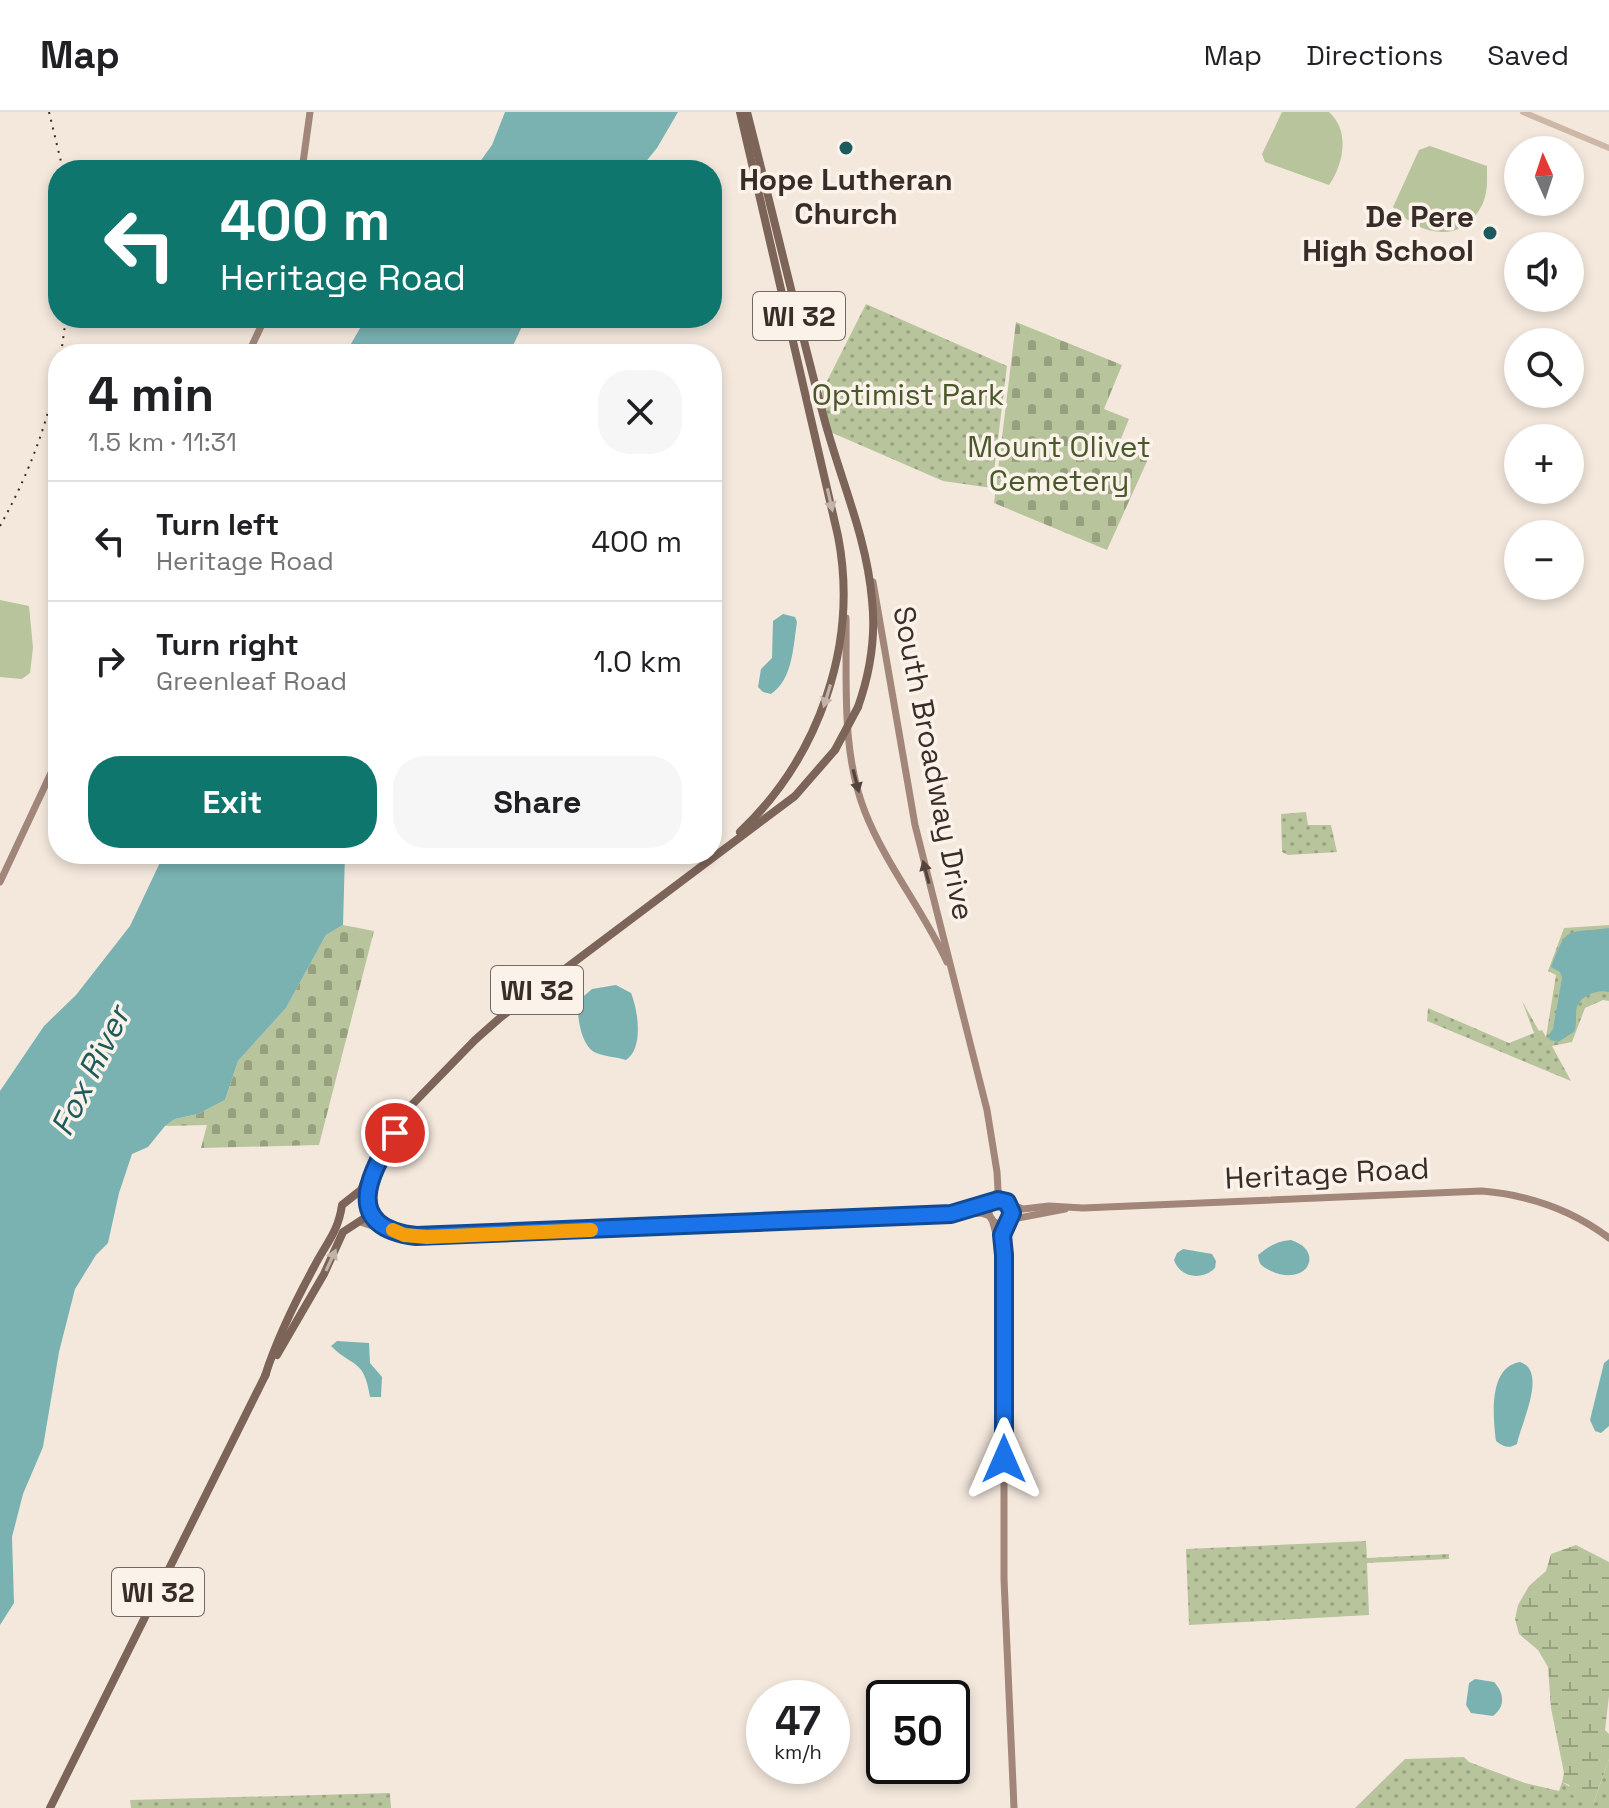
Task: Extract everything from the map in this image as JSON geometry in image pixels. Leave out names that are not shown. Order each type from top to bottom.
[{"type":"main road","points":[[303,160],[310,112]]},
{"type":"main road","name":"South Broadway Drive","points":[[740,112],[840,546],[850,754],[860,800],[879,841],[933,932],[952,974]]},
{"type":"main road","name":"WI 32","points":[[722,850],[795,796],[835,750],[858,707],[868,674],[873,638],[872,597],[866,561],[825,420],[747,112]]},
{"type":"main road","name":"South Broadway Drive","points":[[866,561],[881,616],[915,825],[987,1110],[997,1172],[998,1190],[993,1203]]},
{"type":"main road","name":"WI 32","points":[[726,847],[783,784],[812,735],[837,660],[844,592]]},
{"type":"main road","points":[[0,882],[48,779]]},
{"type":"main road","name":"WI 32","points":[[265,1376],[284,1327],[339,1225],[343,1204],[361,1190],[376,1153],[392,1127],[501,1017],[704,864]]},
{"type":"main road","name":"WI 32","points":[[50,1808],[265,1376],[324,1274],[343,1232],[366,1217],[368,1188],[380,1158],[426,1091]]},
{"type":"main road","name":"South Broadway Drive","points":[[997,1172],[1009,1204]]},
{"type":"main road","name":"Heritage Road","points":[[1009,1204],[1023,1209],[1049,1206],[1067,1208],[1482,1191],[1533,1199],[1583,1221],[1609,1238]]},
{"type":"main road","points":[[353,1197],[361,1199],[373,1219],[404,1235]]},
{"type":"main road","points":[[951,1214],[1002,1200],[1009,1204],[1012,1213],[1002,1235],[1004,1579],[1014,1808]]},
{"type":"main road","points":[[993,1203],[991,1218],[1003,1263]]},
{"type":"main road","name":"Heritage Road","points":[[1008,1221],[1067,1208]]},
{"type":"main road","points":[[342,1214],[347,1221],[404,1235],[461,1236],[977,1213],[999,1223],[1008,1221]]},
{"type":"street","points":[[1523,112],[1609,148]]},
{"type":"green space","points":[[1282,112],[1329,112],[1336,120],[1342,138],[1341,157],[1329,185],[1265,162],[1262,154]]},
{"type":"green space","points":[[1430,146],[1487,166],[1483,203],[1474,217],[1453,231],[1440,232],[1415,225],[1393,207],[1419,150]]},
{"type":"green space","name":"Optimist Park","points":[[866,304],[1007,366],[992,488],[943,481],[828,431],[819,397]]},
{"type":"green space","name":"Mount Olivet Cemetery","points":[[1016,322],[1122,365],[1104,409],[1129,419],[1118,446],[1148,459],[1107,550],[994,503]]},
{"type":"green space","points":[[0,600],[29,606],[33,648],[30,673],[22,679],[0,677]]},
{"type":"green space","points":[[1306,812],[1308,825],[1331,825],[1337,852],[1288,855],[1282,852],[1281,814]]},
{"type":"green space","points":[[343,925],[374,931],[319,1145],[201,1148],[207,1125],[165,1126],[175,1119],[198,1114],[225,1100],[238,1061],[286,1008],[326,935]]},
{"type":"green space","points":[[1609,925],[1609,1001],[1603,1000],[1585,1008],[1572,1042],[1552,1046],[1571,1081],[1427,1021],[1428,1008],[1509,1043],[1534,1033],[1522,1001],[1539,1031],[1542,1030],[1546,1037],[1556,975],[1548,971],[1564,928]]},
{"type":"green space","points":[[1366,1541],[1367,1558],[1449,1554],[1449,1559],[1367,1563],[1369,1615],[1189,1625],[1186,1549]]},
{"type":"green space","points":[[1576,1545],[1609,1562],[1609,1696],[1605,1730],[1609,1734],[1609,1759],[1594,1802],[1589,1804],[1572,1795],[1569,1785],[1562,1782],[1564,1773],[1551,1708],[1548,1667],[1538,1650],[1519,1634],[1515,1619],[1518,1605],[1529,1586],[1546,1571],[1551,1554]]},
{"type":"green space","points":[[1464,1757],[1469,1762],[1525,1783],[1559,1791],[1562,1782],[1594,1802],[1609,1759],[1609,1808],[1355,1808],[1405,1759]]},
{"type":"green space","points":[[390,1793],[391,1808],[131,1808],[130,1800]]},
{"type":"water","points":[[505,112],[678,112],[647,160],[481,160],[492,145]]},
{"type":"water","points":[[360,328],[521,328],[514,344],[351,344]]},
{"type":"water","points":[[783,614],[795,617],[797,622],[791,662],[784,680],[771,694],[758,687],[761,669],[772,658],[773,621]]},
{"type":"water","name":"Fox River","points":[[159,864],[345,864],[343,925],[326,935],[286,1008],[238,1061],[225,1100],[198,1114],[175,1119],[148,1147],[132,1154],[108,1243],[96,1255],[75,1289],[59,1352],[43,1447],[23,1494],[12,1537],[14,1603],[0,1625],[0,1091],[44,1026],[76,995],[130,926]]},
{"type":"water","points":[[1609,928],[1609,992],[1596,992],[1584,997],[1577,1007],[1574,1032],[1558,1042],[1550,1040],[1548,1036],[1553,1029],[1562,978],[1560,972],[1551,967],[1561,944],[1565,937],[1576,932]]},
{"type":"water","points":[[616,985],[631,993],[636,1009],[637,1038],[632,1054],[626,1060],[589,1048],[578,1015],[577,1002],[592,989]]},
{"type":"water","points":[[1291,1240],[1308,1252],[1307,1266],[1302,1272],[1282,1275],[1261,1264],[1258,1255],[1273,1244]]},
{"type":"water","points":[[1183,1249],[1212,1254],[1216,1261],[1215,1268],[1204,1275],[1186,1274],[1174,1260]]},
{"type":"water","points":[[337,1341],[369,1343],[370,1363],[382,1377],[381,1397],[370,1397],[361,1370],[331,1346]]},
{"type":"water","points":[[1609,1359],[1609,1426],[1601,1433],[1595,1431],[1590,1420],[1604,1363]]},
{"type":"water","points":[[1520,1362],[1528,1367],[1532,1386],[1517,1444],[1506,1447],[1496,1441],[1495,1394],[1502,1373]]},
{"type":"water","points":[[1475,1679],[1494,1682],[1500,1691],[1502,1704],[1493,1716],[1471,1713],[1466,1705],[1469,1683]]},
{"type":"railway","points":[[49,112],[61,160]]},
{"type":"railway","points":[[62,344],[65,328]]},
{"type":"railway","points":[[0,526],[19,489],[48,413]]},
{"type":"slow traffic","points":[[393,1230],[404,1235],[427,1237],[591,1230]]},
{"type":"place","name":"Hope Lutheran Church","points":[[846,148]]},
{"type":"place","name":"De Pere High School","points":[[1490,233]]},
{"type":"route","points":[[395,1133],[371,1179],[366,1205],[373,1219],[404,1235],[461,1236],[951,1214],[1004,1200],[1011,1206],[1012,1213],[1002,1235],[1004,1459]]}]
